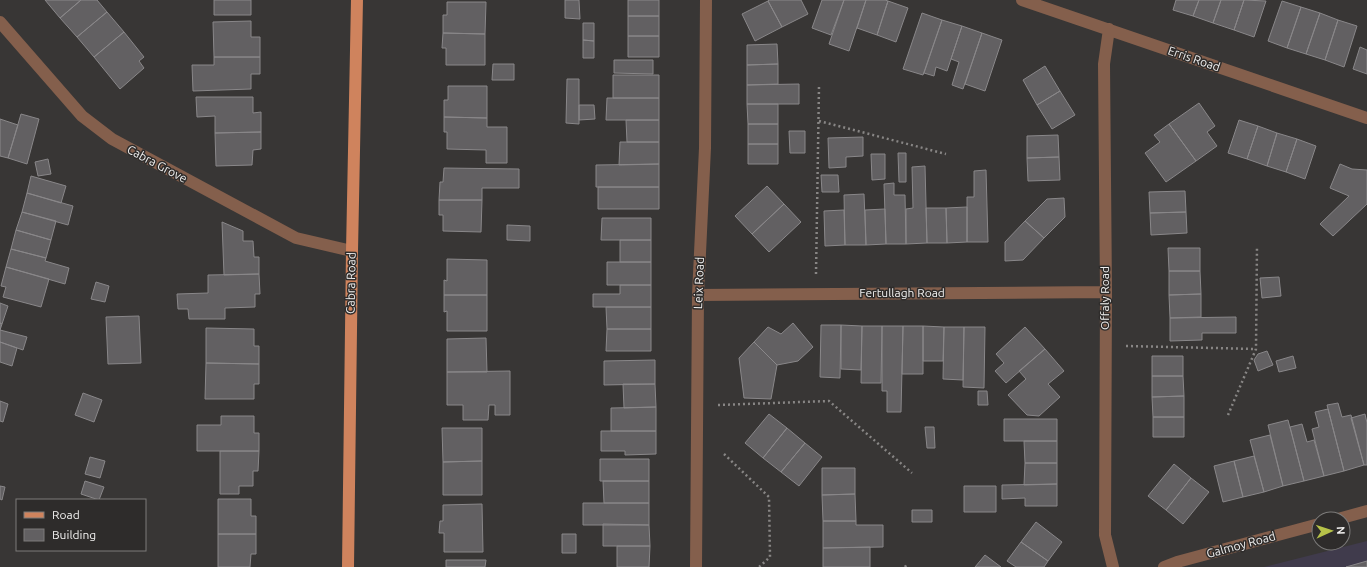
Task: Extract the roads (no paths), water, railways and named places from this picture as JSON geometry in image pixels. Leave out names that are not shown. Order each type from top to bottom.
[{"type":"main road","name":"Cabra Road","points":[[348,567],[357,0]]},
{"type":"street","name":"Leix Road","points":[[696,567],[698,295],[705,148],[706,0]]},
{"type":"street","name":"Erris Road","points":[[1022,0],[1367,118]]},
{"type":"street","name":"Cabra Grove","points":[[0,22],[82,116],[112,139],[296,238],[352,251]]},
{"type":"street","name":"Offaly Road","points":[[1110,29],[1104,64],[1106,292],[1105,535],[1114,567]]},
{"type":"street","name":"Fertullagh Road","points":[[698,295],[1106,292]]},
{"type":"street","points":[[1351,515],[1367,511]]},
{"type":"street","name":"Galmoy Road","points":[[1164,567],[1177,562],[1311,526]]}]
